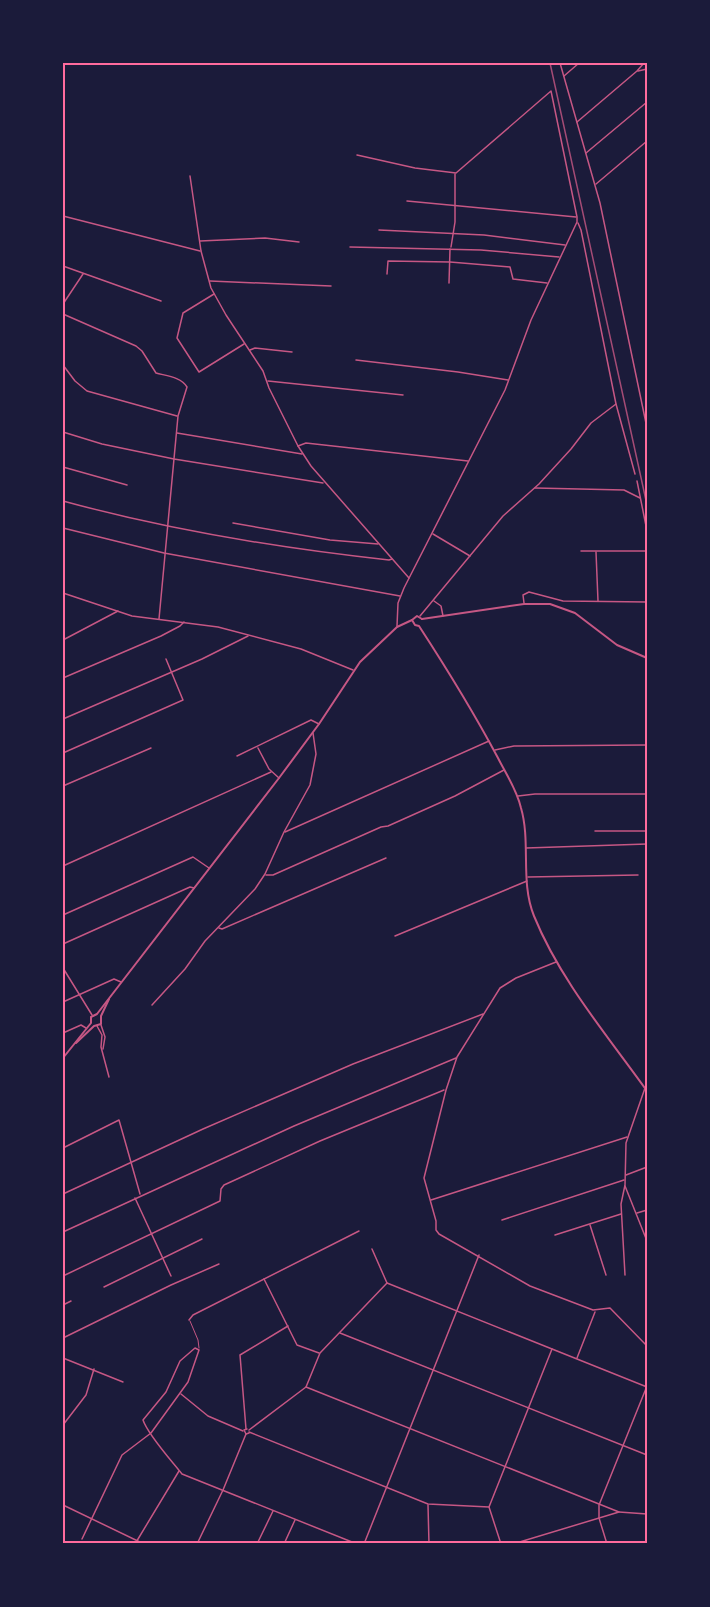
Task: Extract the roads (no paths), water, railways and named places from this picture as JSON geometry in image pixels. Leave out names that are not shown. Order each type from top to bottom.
[{"type":"street","points":[[560,63],[595,184],[647,428]]},
{"type":"street","points":[[563,77],[579,63]]},
{"type":"street","points":[[577,123],[638,71],[644,63],[647,68],[638,71]]},
{"type":"street","points":[[397,627],[400,596],[509,380],[531,320],[577,222],[578,217],[551,91],[456,173],[449,283]]},
{"type":"street","points":[[586,153],[647,102]]},
{"type":"street","points":[[595,184],[647,141]]},
{"type":"street","points":[[357,155],[415,168],[456,173]]},
{"type":"street","points":[[190,176],[201,251],[214,294],[250,350],[303,454],[324,483],[409,578]]},
{"type":"street","points":[[407,201],[578,217]]},
{"type":"street","points":[[63,216],[201,251]]},
{"type":"street","points":[[577,222],[581,230],[616,404],[635,474]]},
{"type":"street","points":[[379,230],[518,238],[566,246]]},
{"type":"street","points":[[200,242],[265,238],[299,242]]},
{"type":"street","points":[[350,247],[450,249],[560,257]]},
{"type":"street","points":[[387,274],[388,261],[450,262],[510,267],[513,279],[548,283]]},
{"type":"street","points":[[63,266],[161,301]]},
{"type":"street","points":[[63,304],[84,273]]},
{"type":"street","points":[[209,281],[331,286]]},
{"type":"street","points":[[214,294],[183,313],[177,338],[199,372],[245,343]]},
{"type":"street","points":[[63,314],[136,346],[142,351],[156,373],[182,380],[187,387],[178,416],[159,619]]},
{"type":"street","points":[[250,350],[255,348],[292,352]]},
{"type":"street","points":[[356,360],[509,380]]},
{"type":"street","points":[[63,365],[75,381],[87,391],[178,416]]},
{"type":"street","points":[[267,381],[403,395]]},
{"type":"street","points":[[647,384],[647,395]]},
{"type":"street","points":[[419,626],[422,624],[421,618],[433,601],[503,516],[535,488],[571,449],[591,423],[616,404]]},
{"type":"street","points":[[63,432],[102,444],[174,459],[324,483]]},
{"type":"street","points":[[176,433],[303,454]]},
{"type":"street","points":[[298,446],[306,443],[469,461]]},
{"type":"street","points":[[63,467],[127,484]]},
{"type":"street","points":[[637,481],[647,531]]},
{"type":"street","points":[[535,488],[624,490],[640,498]]},
{"type":"street","points":[[63,501],[167,526],[301,550],[389,560],[392,558]]},
{"type":"street","points":[[233,523],[330,540],[378,544]]},
{"type":"street","points":[[63,528],[164,553],[400,596]]},
{"type":"street","points":[[432,533],[470,556]]},
{"type":"street","points":[[581,551],[647,551]]},
{"type":"street","points":[[596,552],[598,602]]},
{"type":"street","points":[[63,592],[138,617],[208,625],[249,635],[301,649],[353,670]]},
{"type":"street","points":[[524,604],[523,596],[529,592],[563,601],[647,602]]},
{"type":"street","points":[[433,601],[441,606],[442,616]]},
{"type":"street","points":[[93,1016],[99,1015],[279,778],[319,724],[353,670],[397,627],[412,620],[415,616],[421,618],[442,616],[546,603],[568,610],[617,645],[647,658]]},
{"type":"street","points":[[63,640],[118,611]]},
{"type":"street","points":[[412,620],[415,625],[419,626],[465,698],[517,796],[523,816],[528,878],[534,915],[557,961],[578,995],[646,1090],[627,1137],[625,1185],[621,1197],[625,1275]]},
{"type":"street","points":[[63,678],[161,636],[184,622]]},
{"type":"street","points":[[63,719],[238,642],[249,635]]},
{"type":"street","points":[[63,753],[183,700],[166,659]]},
{"type":"street","points":[[237,756],[310,720],[319,724]]},
{"type":"street","points":[[152,1005],[185,969],[205,941],[248,897],[265,874],[284,832],[310,785],[316,754],[313,732]]},
{"type":"street","points":[[284,832],[489,741]]},
{"type":"street","points":[[494,750],[514,746],[647,745]]},
{"type":"street","points":[[257,746],[271,772],[279,778]]},
{"type":"street","points":[[63,786],[151,748]]},
{"type":"street","points":[[265,874],[273,875],[387,826],[504,771]]},
{"type":"street","points":[[63,866],[271,772]]},
{"type":"street","points":[[517,796],[647,794]]},
{"type":"street","points":[[596,831],[647,831]]},
{"type":"street","points":[[526,848],[647,844]]},
{"type":"street","points":[[63,915],[193,857],[210,869]]},
{"type":"street","points":[[219,927],[222,929],[386,858]]},
{"type":"street","points":[[395,936],[528,878],[638,875]]},
{"type":"street","points":[[63,944],[190,887],[194,889]]},
{"type":"street","points":[[557,961],[504,985],[498,990],[484,1013],[457,1058],[446,1090],[424,1182],[439,1234],[530,1286],[595,1311],[610,1308],[647,1346]]},
{"type":"street","points":[[63,968],[102,1035],[102,1049],[109,1077]]},
{"type":"street","points":[[63,1002],[115,978],[122,982]]},
{"type":"street","points":[[63,1194],[353,1064],[484,1013]]},
{"type":"street","points":[[63,1058],[87,1030],[102,1020],[99,1015]]},
{"type":"street","points":[[63,1033],[80,1025],[87,1030]]},
{"type":"street","points":[[63,1232],[294,1126],[457,1058]]},
{"type":"street","points":[[63,1276],[220,1201],[221,1189],[224,1185],[327,1138],[446,1090]]},
{"type":"street","points":[[63,1148],[120,1120],[141,1196]]},
{"type":"street","points":[[430,1200],[627,1137]]},
{"type":"street","points":[[625,1176],[647,1167]]},
{"type":"street","points":[[502,1220],[625,1180]]},
{"type":"street","points":[[625,1185],[647,1241]]},
{"type":"street","points":[[135,1198],[171,1276]]},
{"type":"street","points":[[636,1214],[647,1209]]},
{"type":"street","points":[[555,1235],[621,1214]]},
{"type":"street","points":[[590,1224],[606,1275]]},
{"type":"street","points":[[189,1320],[193,1315],[359,1230]]},
{"type":"street","points":[[104,1287],[202,1239]]},
{"type":"street","points":[[372,1249],[387,1283],[647,1386],[599,1505],[599,1518],[607,1544]]},
{"type":"street","points":[[364,1544],[479,1255]]},
{"type":"street","points":[[63,1338],[219,1264]]},
{"type":"street","points":[[264,1279],[297,1346],[320,1353]]},
{"type":"street","points":[[247,1431],[306,1388],[320,1353],[387,1283]]},
{"type":"street","points":[[63,1305],[71,1301]]},
{"type":"street","points":[[577,1359],[595,1311]]},
{"type":"street","points":[[197,1544],[223,1490],[247,1431],[240,1355],[288,1326]]},
{"type":"street","points":[[340,1333],[647,1455]]},
{"type":"street","points":[[82,1539],[122,1455],[151,1433],[188,1383],[199,1350],[193,1349],[180,1361],[166,1392],[143,1420],[144,1424],[151,1433],[182,1474],[357,1544]]},
{"type":"street","points":[[501,1544],[489,1507],[552,1349]]},
{"type":"street","points":[[63,1358],[123,1382]]},
{"type":"street","points":[[63,1425],[86,1395],[94,1370]]},
{"type":"street","points":[[306,1388],[599,1505],[619,1512],[647,1514]]},
{"type":"street","points":[[180,1394],[208,1416],[428,1504],[489,1507]]},
{"type":"street","points":[[135,1544],[179,1470]]},
{"type":"street","points":[[428,1504],[429,1544]]},
{"type":"street","points":[[63,1505],[144,1544]]},
{"type":"street","points":[[257,1544],[274,1511]]},
{"type":"street","points":[[513,1544],[619,1512]]},
{"type":"street","points":[[284,1544],[296,1519]]},
{"type":"lane","points":[[189,1320],[198,1340],[199,1350]]},
{"type":"railway","points":[[550,63],[647,505]]}]
